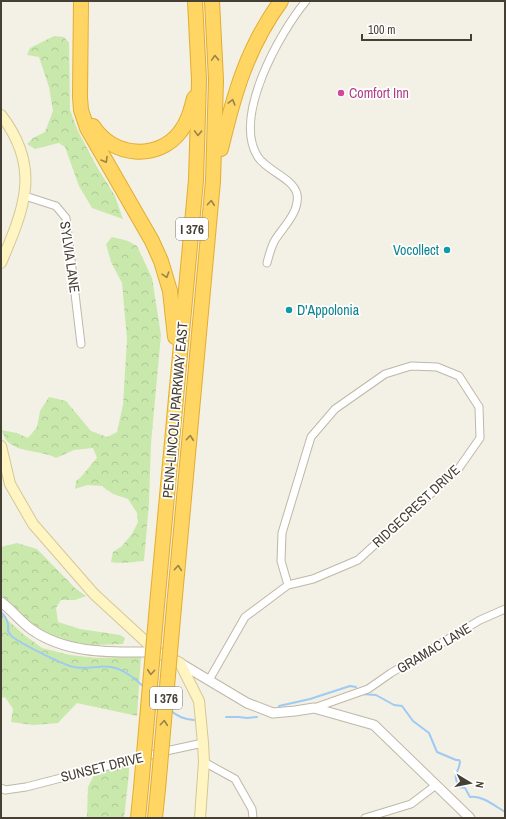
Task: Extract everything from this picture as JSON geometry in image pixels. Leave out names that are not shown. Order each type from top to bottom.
[{"type":"highway","points":[[81,1],[80,97],[83,116],[87,128],[152,242],[161,261],[168,281],[172,303],[178,378]]},
{"type":"highway","points":[[87,1],[86,97],[90,120],[96,130],[108,142],[125,150],[137,152],[150,151],[166,144],[176,136],[187,121],[199,80]]},
{"type":"highway","name":"PENN-LINCOLN PARKWAY EAST","points":[[138,818],[196,180],[199,80],[195,1]]},
{"type":"highway","name":"PENN-LINCOLN PARKWAY EAST","points":[[155,818],[213,181],[216,80],[212,1]]},
{"type":"highway","points":[[213,181],[232,102],[242,74],[261,32],[281,1]]},
{"type":"main road","points":[[1,115],[18,143],[24,161],[26,178],[25,196],[18,223],[1,263]]},
{"type":"main road","points":[[1,446],[10,484],[33,524],[94,594],[157,652],[180,663],[199,701],[204,762],[200,818]]},
{"type":"street","points":[[267,263],[274,241],[291,219],[297,195],[291,184],[264,164],[259,158],[252,143],[250,127],[251,118],[255,98],[269,61],[282,36],[306,1]]},
{"type":"street","name":"SYLVIA LANE","points":[[25,196],[56,206],[66,218],[81,344]]},
{"type":"street","name":"RIDGECREST DRIVE","points":[[208,680],[245,617],[288,585],[313,578],[358,560],[459,468],[480,438],[479,407],[459,376],[437,367],[411,366],[385,374],[335,409],[311,437],[282,533],[280,561],[288,585]]},
{"type":"street","points":[[1,602],[31,629],[60,645],[107,652],[157,652]]},
{"type":"street","name":"GRAMAC LANE","points":[[314,708],[365,690],[480,620],[505,609]]},
{"type":"street","points":[[180,663],[247,703],[272,713],[314,708],[374,725],[470,818]]},
{"type":"street","name":"SUNSET DRIVE","points":[[1,788],[5,790],[26,787],[203,743]]},
{"type":"street","points":[[204,762],[235,779],[252,810],[253,818]]},
{"type":"street","points":[[365,818],[411,804],[436,785]]},
{"type":"green space","points":[[54,36],[64,37],[69,43],[70,110],[78,131],[97,167],[115,196],[123,219],[92,208],[79,186],[65,147],[59,143],[35,149],[27,144],[33,138],[45,132],[53,111],[49,87],[39,57],[27,55],[30,48]]},
{"type":"green space","points":[[112,237],[128,241],[137,246],[152,278],[161,335],[151,443],[149,503],[144,561],[123,563],[111,562],[113,552],[122,546],[132,534],[138,522],[137,513],[128,499],[113,494],[102,486],[87,485],[75,489],[76,481],[97,458],[93,448],[74,450],[56,458],[50,455],[17,448],[6,440],[1,430],[17,433],[28,438],[37,427],[40,411],[49,397],[66,401],[91,431],[107,437],[117,432],[123,405],[127,339],[122,283],[111,262],[106,244]]},
{"type":"green space","points":[[17,543],[37,549],[76,589],[86,596],[75,600],[61,600],[56,608],[58,622],[80,629],[120,635],[125,638],[123,644],[99,645],[64,641],[42,632],[24,618],[1,595],[1,547]]},
{"type":"green space","points":[[1,614],[23,634],[42,648],[70,655],[97,658],[141,656],[137,716],[77,703],[58,723],[33,725],[11,722],[13,709],[5,697],[1,698]]},
{"type":"green space","points":[[129,764],[124,818],[87,818],[88,787],[94,775],[113,767]]},
{"type":"waterway","points":[[1,612],[5,616],[8,631],[11,636],[34,650],[61,663],[74,667],[116,668],[129,675],[144,687]]},
{"type":"waterway","points":[[279,706],[310,699],[350,686],[356,687]]},
{"type":"waterway","points":[[362,694],[376,695],[394,705],[402,706],[413,721],[429,733],[437,752],[459,760],[460,762],[456,776],[459,787],[465,788],[470,797],[484,799],[505,812]]},
{"type":"waterway","points":[[170,710],[181,717],[194,720]]},
{"type":"waterway","points":[[226,717],[257,717]]},
{"type":"place","name":"Comfort Inn","points":[[341,93]]},
{"type":"place","name":"Vocollect","points":[[447,250]]},
{"type":"place","name":"D'Appolonia","points":[[289,310]]}]
